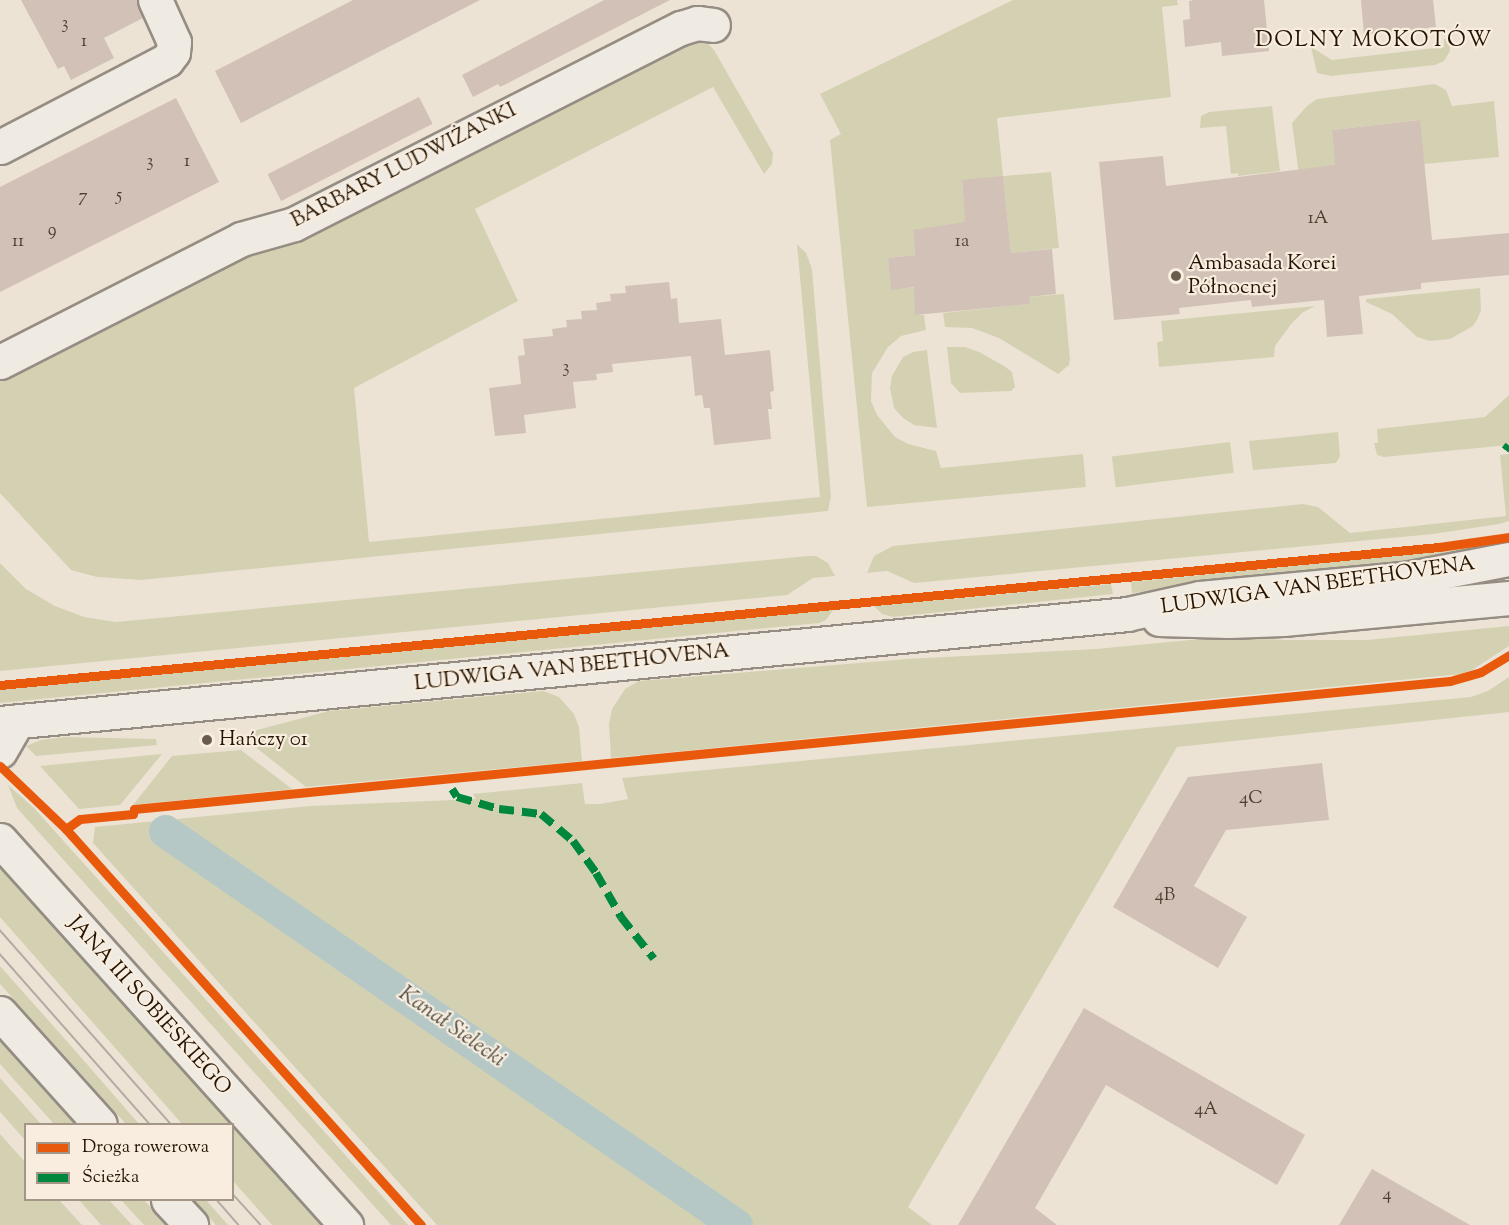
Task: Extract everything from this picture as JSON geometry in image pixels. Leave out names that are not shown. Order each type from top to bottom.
[{"type":"street","points":[[0,147],[156,68],[167,60],[173,52],[174,42],[155,0]]},
{"type":"street","name":"BARBARY LUDWIŻANKI","points":[[0,362],[241,239],[294,224],[681,28],[698,22],[713,25]]},
{"type":"street","name":"LUDWIGA VAN BEETHOVENA","points":[[0,751],[8,722],[1127,614],[1200,598],[1410,578],[1509,559]]},
{"type":"street","name":"LUDWIGA VAN BEETHOVENA","points":[[1127,614],[1170,621],[1283,619],[1509,598]]},
{"type":"street","name":"JANA III SOBIESKIEGO","points":[[2,838],[346,1225]]},
{"type":"street","points":[[0,1012],[98,1123]]},
{"type":"street","points":[[169,1201],[191,1225]]},
{"type":"shaded area","points":[[1013,0],[1177,0],[1178,5],[1162,7],[1171,97],[997,118],[1003,176],[1051,172],[1059,248],[1011,253],[1003,177],[962,181],[966,232],[913,230],[915,255],[888,258],[891,289],[919,287],[921,312],[915,315],[924,315],[926,330],[901,336],[888,347],[872,373],[871,401],[877,415],[895,437],[908,444],[936,451],[941,468],[1083,454],[1086,487],[867,507],[830,140],[841,134],[820,94]]},
{"type":"shaded area","points":[[703,38],[714,50],[773,153],[772,164],[764,174],[713,87],[475,209],[518,301],[354,388],[369,542],[820,497],[797,244],[806,253],[812,269],[831,496],[828,511],[141,580],[97,577],[71,570],[0,493],[0,378],[235,254],[284,243],[331,225],[677,42]]},
{"type":"shaded area","points":[[1444,39],[1449,39],[1450,51],[1444,61],[1435,65],[1331,76],[1317,73],[1311,47],[1332,60],[1444,47]]},
{"type":"shaded area","points":[[1435,84],[1446,90],[1452,106],[1494,101],[1499,157],[1424,164],[1419,120],[1332,130],[1338,193],[1302,197],[1292,123],[1307,106],[1317,99]]},
{"type":"shaded area","points":[[1272,106],[1280,171],[1238,176],[1238,173],[1231,174],[1226,126],[1200,128],[1201,116],[1209,112]]},
{"type":"shaded area","points":[[1480,288],[1481,310],[1478,318],[1473,326],[1450,339],[1430,341],[1417,337],[1392,314],[1366,302],[1366,299]]},
{"type":"shaded area","points":[[1064,294],[1070,359],[1069,365],[1058,374],[999,338],[972,328],[945,327],[943,313],[1029,304],[1029,297]]},
{"type":"shaded area","points":[[1315,306],[1302,313],[1292,323],[1275,346],[1274,357],[1159,367],[1157,342],[1163,341],[1161,321]]},
{"type":"shaded area","points":[[947,347],[965,347],[1004,366],[1012,372],[1015,387],[1011,391],[960,393],[951,383]]},
{"type":"shaded area","points":[[927,350],[937,428],[914,425],[903,418],[894,408],[890,388],[892,376],[903,357],[913,352]]},
{"type":"shaded area","points":[[1509,395],[1509,445],[1384,457],[1377,455],[1374,443],[1378,443],[1377,429],[1485,417]]},
{"type":"shaded area","points":[[1338,432],[1340,456],[1336,463],[1253,470],[1249,441]]},
{"type":"shaded area","points":[[1230,442],[1234,473],[1116,487],[1112,457]]},
{"type":"shaded area","points":[[1509,454],[1509,521],[1499,524],[1433,534],[914,583],[887,571],[867,573],[874,556],[893,546],[1303,504],[1318,507],[1350,533],[1506,516],[1500,455]]},
{"type":"shaded area","points":[[1509,541],[1509,546],[1331,574],[1132,593],[1131,582],[1443,551]]},
{"type":"shaded area","points":[[816,556],[828,563],[835,576],[813,578],[787,595],[0,671],[0,563],[26,589],[55,606],[84,617],[116,622]]},
{"type":"shaded area","points":[[1111,584],[1113,594],[893,617],[882,614],[874,606]]},
{"type":"shaded area","points":[[834,609],[826,620],[819,623],[0,703],[0,689]]},
{"type":"shaded area","points":[[1509,626],[1509,646],[1472,670],[1461,674],[611,758],[609,724],[612,709],[625,689],[639,681],[907,659],[1096,649],[1221,637],[1367,640]]},
{"type":"shaded area","points":[[1509,677],[1509,712],[1177,747],[908,1207],[932,1225],[437,1225],[93,843],[95,827],[310,806],[476,799],[473,794],[582,783],[585,804],[600,804],[628,799],[622,778],[1471,697],[1488,691]]},
{"type":"shaded area","points":[[543,691],[559,697],[574,714],[579,727],[582,761],[306,787],[254,746],[253,731],[329,711]]},
{"type":"shaded area","points":[[64,737],[156,739],[157,745],[36,756],[26,746],[41,740]]},
{"type":"shaded area","points":[[241,750],[292,789],[133,805],[172,756]]},
{"type":"shaded area","points":[[162,754],[120,805],[79,809],[40,766]]},
{"type":"shaded area","points":[[8,785],[34,808],[408,1225],[391,1225],[17,808]]},
{"type":"shaded area","points":[[0,867],[230,1123],[181,1123],[0,917]]},
{"type":"shaded area","points":[[0,966],[138,1123],[125,1123],[0,984]]},
{"type":"shaded area","points":[[0,1040],[75,1123],[53,1123],[0,1064]]},
{"type":"shaded area","points":[[0,1078],[40,1123],[24,1123],[24,1139],[0,1112]]},
{"type":"shaded area","points":[[234,1127],[322,1225],[272,1225],[234,1182]]},
{"type":"shaded area","points":[[0,1134],[24,1161],[24,1201],[60,1201],[82,1225],[0,1225]]},
{"type":"shaded area","points":[[80,1201],[110,1201],[132,1225],[101,1225]]},
{"type":"shaded area","points":[[122,1201],[145,1201],[167,1225],[144,1225]]},
{"type":"shaded area","points":[[194,1201],[207,1201],[228,1225],[216,1225]]},
{"type":"building","points":[[21,0],[137,0],[143,18],[104,38],[114,58],[71,80],[64,66],[58,69]]},
{"type":"building","points":[[353,0],[480,0],[241,123],[215,71]]},
{"type":"building","points":[[604,0],[670,0],[500,87],[498,84],[473,97],[462,75]]},
{"type":"building","points":[[1264,0],[1269,51],[1222,56],[1221,42],[1185,47],[1183,20],[1190,19],[1189,1]]},
{"type":"building","points":[[1361,0],[1433,0],[1436,27],[1364,35]]},
{"type":"building","points":[[419,97],[433,124],[281,201],[268,174]]},
{"type":"building","points":[[176,98],[219,182],[0,292],[0,187]]},
{"type":"building","points":[[1420,120],[1432,240],[1509,233],[1509,275],[1421,283],[1421,289],[1359,296],[1363,334],[1327,337],[1324,300],[1252,307],[1251,300],[1179,308],[1180,314],[1114,320],[1099,162],[1163,156],[1166,186],[1335,165],[1332,130]]},
{"type":"building","points":[[1003,176],[1011,253],[1052,249],[1056,294],[1029,297],[1030,304],[915,315],[914,287],[891,290],[888,258],[915,255],[913,230],[965,222],[962,180]]},
{"type":"building","points":[[669,282],[671,299],[677,298],[679,323],[721,319],[725,355],[770,350],[774,391],[770,392],[772,409],[768,409],[771,439],[714,445],[710,408],[704,408],[702,395],[695,396],[691,356],[612,364],[613,372],[596,374],[597,380],[573,382],[576,408],[524,415],[526,433],[495,436],[489,388],[521,384],[518,356],[525,355],[523,339],[553,336],[552,329],[567,327],[566,320],[582,319],[581,311],[597,310],[596,303],[611,301],[610,294],[626,293],[625,286]]},
{"type":"building","points":[[1322,763],[1329,820],[1226,830],[1194,886],[1247,917],[1218,968],[1113,907],[1188,777]]},
{"type":"building","points":[[1084,1008],[1305,1135],[1277,1185],[1106,1085],[1035,1208],[1057,1225],[958,1225]]},
{"type":"building","points":[[1372,1169],[1470,1225],[1339,1225]]},
{"type":"waterway","name":"Kanał Sielecki","points":[[165,831],[736,1225]]},
{"type":"tram line","points":[[0,930],[170,1123]]},
{"type":"tram line","points":[[0,954],[149,1123]]},
{"type":"tram line","points":[[234,1195],[261,1225]]},
{"type":"tram line","points":[[218,1201],[239,1225]]},
{"type":"marked path","points":[[1505,450],[1509,445]]},
{"type":"marked path","points":[[452,789],[457,797],[499,809],[541,814],[573,841],[596,873],[621,917],[654,959]]},
{"type":"cycle path","points":[[0,685],[1439,547],[1509,537]]},
{"type":"cycle path","points":[[421,1225],[66,829],[80,819],[133,814],[134,809],[1450,681],[1481,672],[1509,655]]},
{"type":"cycle path","points":[[0,766],[66,829]]},
{"type":"place","name":"Ambasada Korei Północnej","points":[[1176,276]]},
{"type":"place","name":"Hańczy 01","points":[[207,740]]},
{"type":"district","name":"DOLNY MOKOTÓW","points":[[1374,42]]}]
